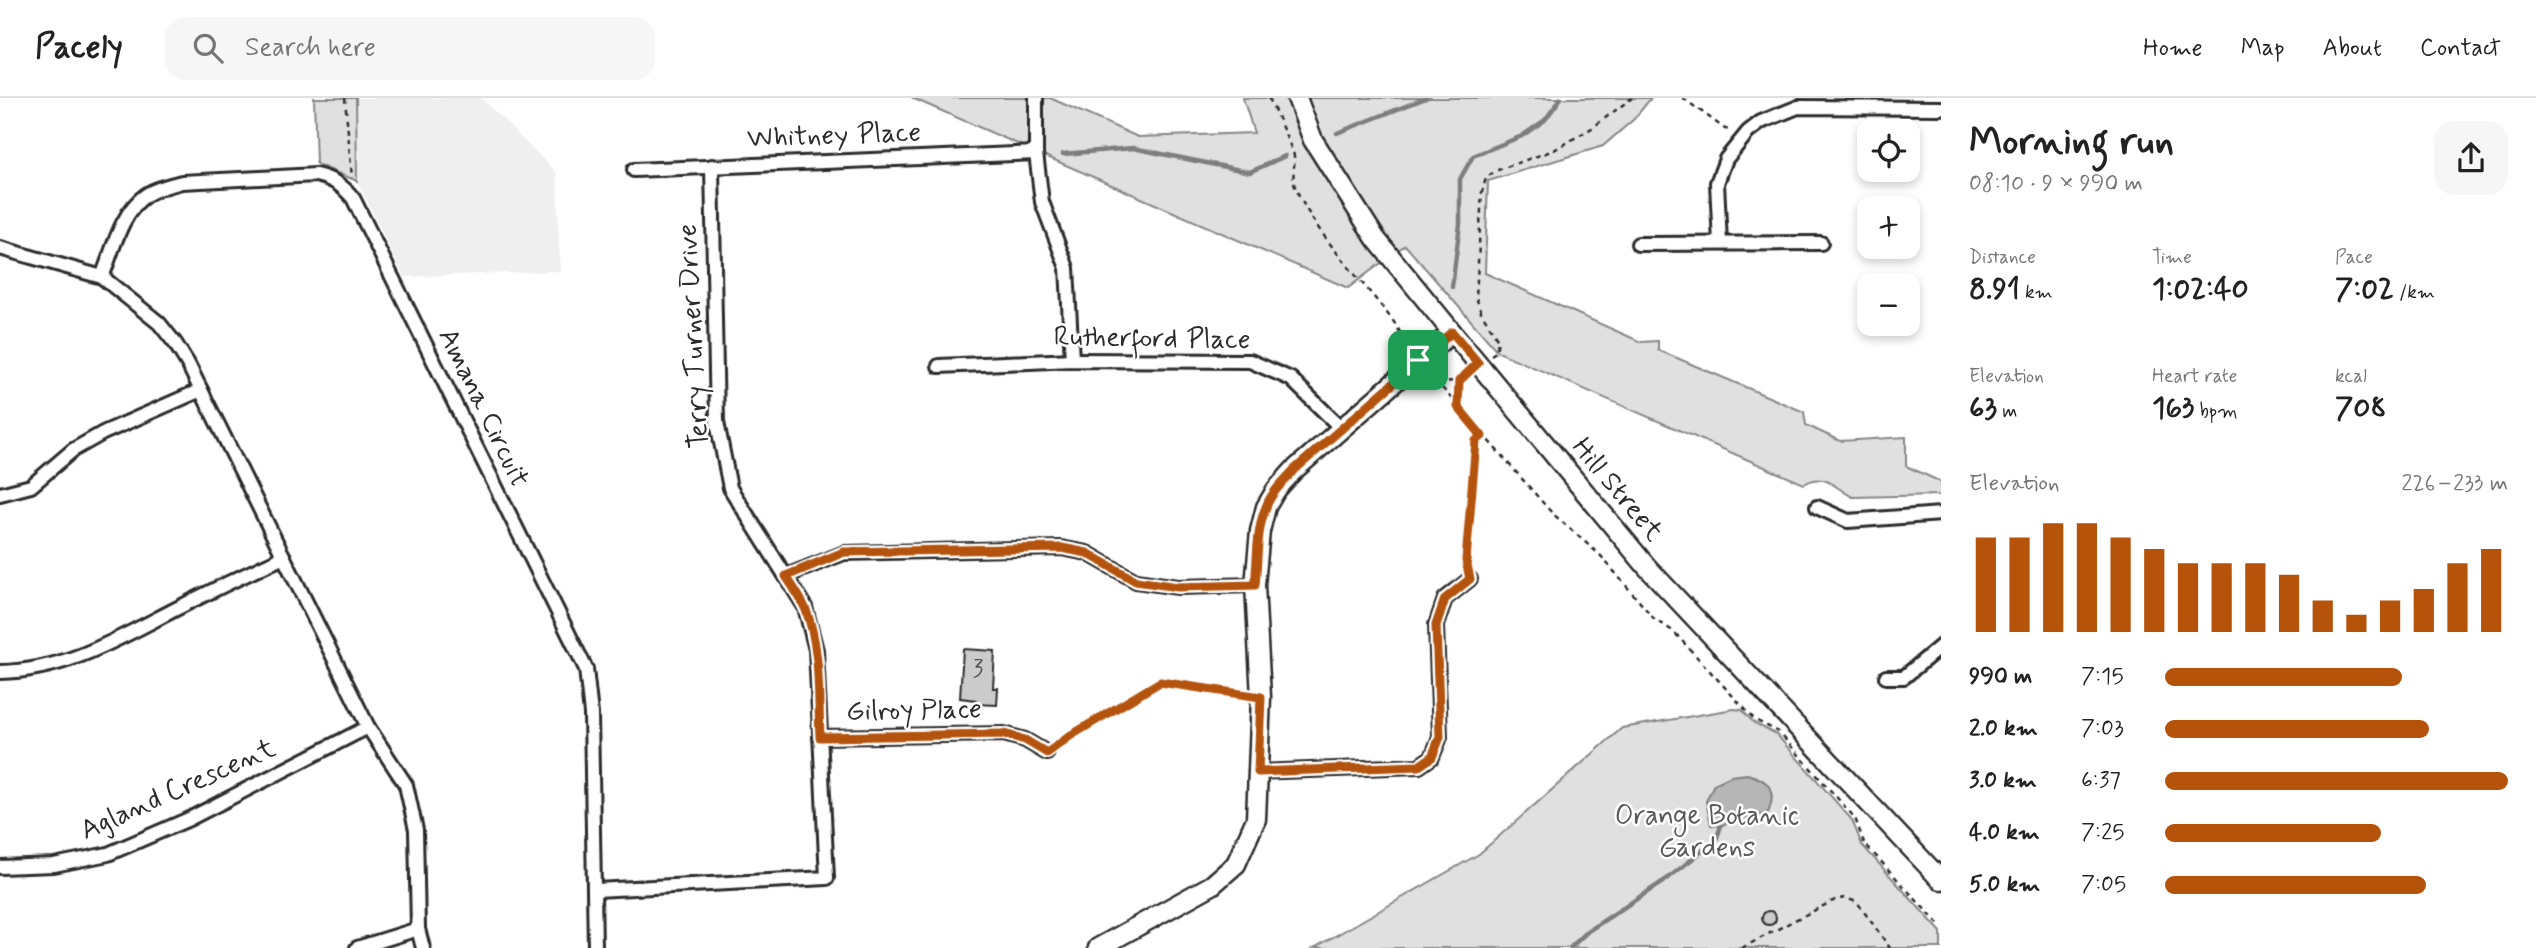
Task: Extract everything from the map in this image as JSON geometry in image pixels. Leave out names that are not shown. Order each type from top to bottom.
[{"type":"main road","name":"Hill Street","points":[[1297,98],[1314,140],[1376,239],[1452,332],[1647,567],[1941,880]]},
{"type":"main road","points":[[1098,948],[1212,885],[1236,864],[1256,819],[1261,697],[1255,585],[1260,530],[1266,507],[1276,490],[1293,471],[1452,332]]},
{"type":"street","points":[[1036,98],[1036,153],[1042,202],[1067,268],[1072,360]]},
{"type":"street","points":[[1720,243],[1717,183],[1726,159],[1748,132],[1761,122],[1798,107],[1941,108]]},
{"type":"street","name":"Whitney Place","points":[[634,170],[1036,153]]},
{"type":"street","name":"Terry Turner Drive","points":[[596,890],[827,878],[813,631],[805,607],[730,488],[717,422],[712,166]]},
{"type":"street","points":[[102,277],[135,204],[148,193],[164,187],[182,182],[316,175],[329,178],[343,186],[347,192]]},
{"type":"street","name":"Amana Circuit","points":[[347,192],[586,669],[591,714],[596,948]]},
{"type":"street","points":[[1638,244],[1821,243]]},
{"type":"street","points":[[0,248],[102,277],[159,323],[175,343],[201,390],[368,727],[406,785],[416,838],[418,929],[423,948]]},
{"type":"street","name":"Rutherford Place","points":[[939,366],[1072,360],[1250,360],[1292,379],[1341,428]]},
{"type":"street","points":[[0,494],[31,486],[74,450],[103,433],[201,390]]},
{"type":"street","points":[[1817,507],[1848,521],[1941,514]]},
{"type":"street","points":[[786,576],[844,552],[1062,548],[1087,553],[1136,581],[1178,587],[1255,585]]},
{"type":"street","points":[[0,673],[54,665],[94,652],[232,580],[284,557]]},
{"type":"street","points":[[1258,772],[1419,766],[1432,757],[1440,737],[1436,625],[1445,599],[1470,579]]},
{"type":"street","points":[[1886,677],[1904,677],[1941,646]]},
{"type":"street","name":"Agland Crescent","points":[[0,867],[54,865],[108,854],[189,818],[368,727]]},
{"type":"street","name":"Gilroy Place","points":[[820,737],[1004,734],[1025,740],[1047,753]]},
{"type":"street","points":[[357,948],[418,929]]},
{"type":"path","points":[[345,98],[352,184],[347,192]]},
{"type":"path","points":[[1269,98],[1295,159],[1293,174],[1296,188],[1322,234],[1398,327],[1407,347],[1482,436],[1552,513],[1601,556],[1655,620],[1673,631],[1755,720],[1777,731],[1855,818],[1864,843],[1941,928]]},
{"type":"path","points":[[1437,382],[1459,381],[1478,363],[1496,352],[1498,340],[1478,304],[1475,287],[1482,192],[1486,178],[1495,171],[1554,150],[1592,128],[1632,98]]},
{"type":"path","points":[[1683,98],[1725,129],[1748,132]]},
{"type":"path","points":[[1458,407],[1459,381]]},
{"type":"path","points":[[1470,579],[1466,560],[1476,441],[1482,436]]},
{"type":"path","points":[[1047,753],[1070,736],[1160,682],[1261,697]]},
{"type":"path","points":[[1742,948],[1835,900],[1845,898],[1857,902],[1890,948]]},
{"type":"shaded area","points":[[356,98],[481,98],[557,173],[560,271],[404,277],[357,181]]},
{"type":"shaded area","points":[[1747,774],[1761,779],[1770,787],[1772,798],[1768,813],[1750,818],[1739,816],[1721,826],[1711,825],[1706,801],[1714,784],[1731,776]]},
{"type":"green space","points":[[314,98],[356,98],[357,181],[316,164]]},
{"type":"green space","points":[[912,98],[1050,98],[1138,137],[1254,133],[1243,98],[1651,98],[1634,119],[1603,146],[1488,181],[1485,273],[1641,342],[1658,341],[1658,350],[1804,412],[1806,425],[1840,441],[1906,437],[1906,466],[1941,482],[1941,495],[1853,497],[1824,480],[1812,480],[1804,484],[1498,352],[1405,245],[1348,288]]},
{"type":"green space","name":"Orange Botanic Gardens","points":[[1734,709],[1742,710],[1754,723],[1776,734],[1852,820],[1862,845],[1941,932],[1941,948],[1314,948],[1479,854],[1622,728]]},
{"type":"building","points":[[963,649],[995,651],[993,688],[998,688],[997,705],[976,704],[976,700],[960,698]]},
{"type":"building","points":[[1766,911],[1772,911],[1776,918],[1772,925],[1766,925],[1762,921],[1762,915]]},
{"type":"waterway","points":[[1337,133],[1426,98]]},
{"type":"waterway","points":[[1452,287],[1460,224],[1460,179],[1473,156],[1522,136],[1545,120],[1561,98]]},
{"type":"waterway","points":[[1063,154],[1133,148],[1250,172],[1285,156]]},
{"type":"waterway","points":[[1570,948],[1588,931],[1667,879],[1716,840],[1721,826]]},
{"type":"route","points":[[1452,332],[1478,363],[1459,381],[1458,407],[1482,436],[1476,441],[1466,560],[1470,579],[1445,599],[1436,625],[1440,737],[1432,757],[1419,766],[1258,772],[1261,697],[1160,682],[1070,736],[1047,753],[1025,740],[1004,734],[820,737],[813,631],[805,607],[786,576],[844,552],[1062,548],[1087,553],[1136,581],[1178,587],[1255,585],[1260,530],[1266,507],[1276,490],[1293,471],[1418,360],[1452,332]]}]
